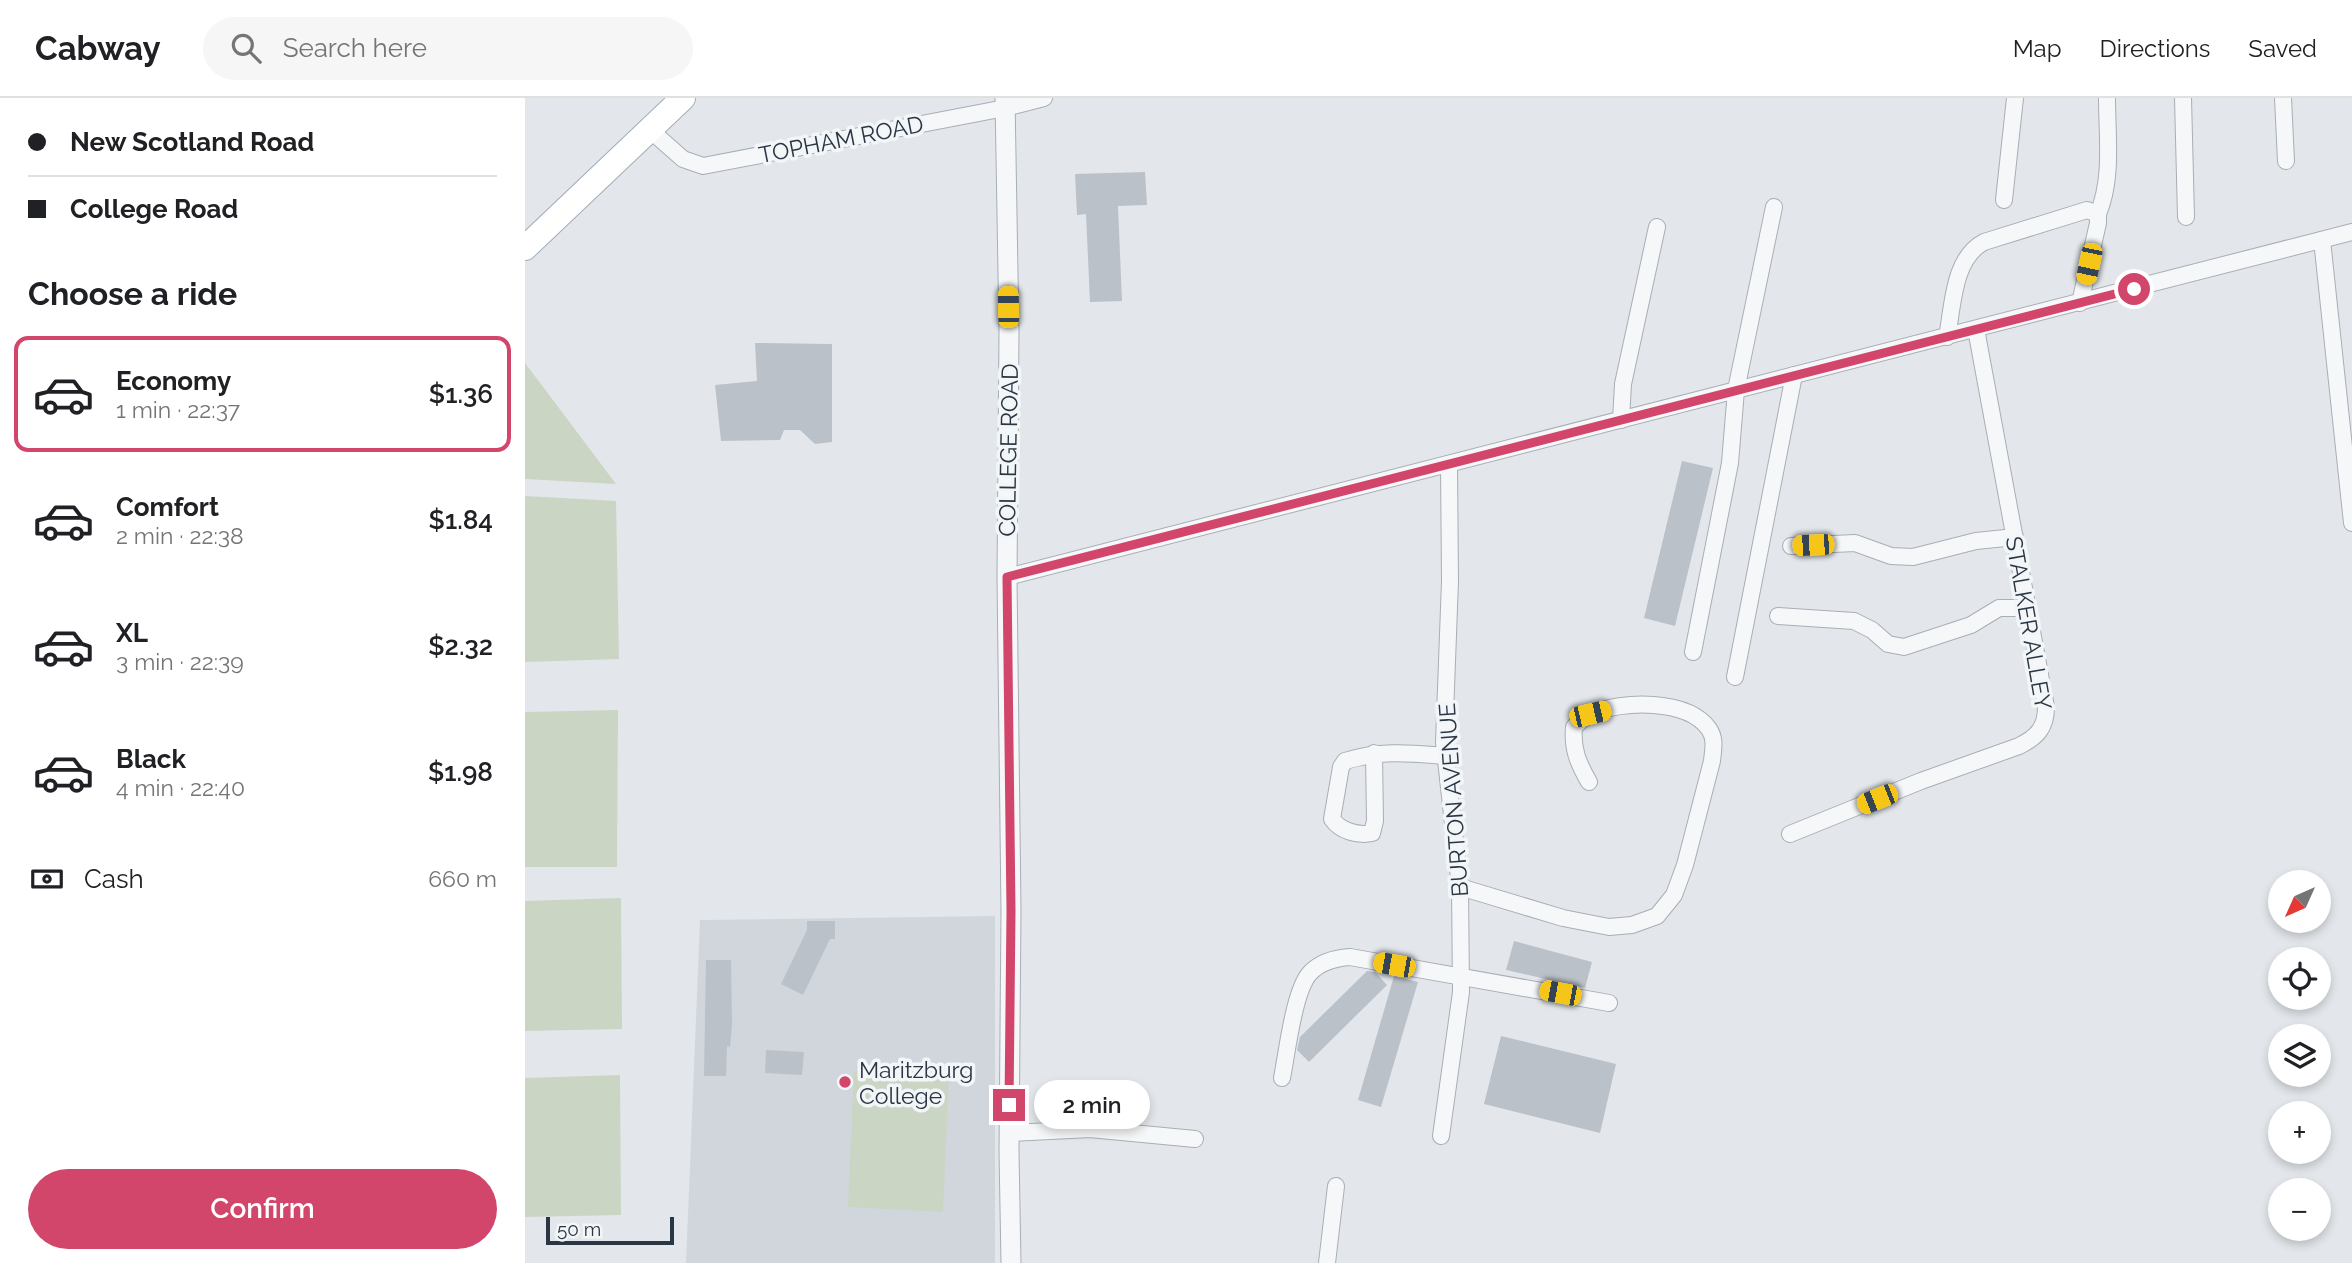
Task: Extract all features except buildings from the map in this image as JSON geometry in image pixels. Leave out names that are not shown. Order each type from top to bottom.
[{"type":"main road","points":[[525,248],[683,98]]},
{"type":"street","name":"TOPHAM ROAD","points":[[649,129],[683,159],[703,166],[1005,103],[1044,98]]},
{"type":"street","points":[[2004,200],[2015,98]]},
{"type":"street","points":[[2080,303],[2108,176],[2107,98]]},
{"type":"street","points":[[2183,98],[2186,217]]},
{"type":"street","points":[[2283,98],[2286,161]]},
{"type":"street","name":"COLLEGE ROAD","points":[[1005,103],[1009,331],[1007,577],[1011,1263]]},
{"type":"street","points":[[1693,652],[1730,463],[1735,390],[1774,207]]},
{"type":"street","points":[[1947,337],[1960,273],[1973,248],[1984,242],[2087,210],[2098,214]]},
{"type":"street","points":[[1621,420],[1623,384],[1657,227]]},
{"type":"street","points":[[1007,577],[2352,232]]},
{"type":"street","points":[[2322,240],[2352,523]]},
{"type":"street","name":"STALKER ALLEY","points":[[1790,834],[2034,738],[2046,720],[2046,707],[1976,329]]},
{"type":"street","points":[[1735,677],[1794,375]]},
{"type":"street","name":"BURTON AVENUE","points":[[1441,1136],[1461,992],[1460,887],[1444,756],[1450,581],[1449,464]]},
{"type":"street","points":[[1791,546],[1855,544],[1891,556],[1913,557],[1966,544],[2015,537]]},
{"type":"street","points":[[1778,616],[1854,621],[1872,630],[1888,644],[1904,647],[1971,625],[1999,608],[2028,608]]},
{"type":"street","points":[[1460,887],[1563,918],[1609,927],[1632,925],[1657,916],[1674,895],[1685,865],[1712,761],[1714,743],[1710,730],[1681,709],[1660,706],[1625,706],[1590,714],[1574,727],[1572,743],[1577,762],[1589,782]]},
{"type":"street","points":[[1374,753],[1375,821],[1372,833],[1360,835],[1340,828],[1332,818],[1341,767],[1345,761],[1374,753],[1389,752],[1444,756]]},
{"type":"street","points":[[1282,1078],[1301,987],[1309,973],[1339,958],[1350,957],[1609,1003]]},
{"type":"street","points":[[1009,1133],[1090,1129],[1195,1139]]},
{"type":"street","points":[[1327,1263],[1336,1186]]},
{"type":"shaded area","name":"Maritzburg College","points":[[995,916],[995,1263],[686,1263],[700,920]]},
{"type":"green space","points":[[525,363],[616,484],[525,479]]},
{"type":"green space","points":[[525,496],[616,501],[619,659],[525,662]]},
{"type":"green space","points":[[618,710],[617,867],[525,867],[525,712]]},
{"type":"green space","points":[[621,898],[622,1029],[525,1031],[525,901]]},
{"type":"green space","points":[[854,1071],[949,1075],[943,1212],[848,1207]]},
{"type":"green space","points":[[620,1075],[621,1215],[525,1217],[525,1078]]},
{"type":"place","name":"Maritzburg College","points":[[845,1082]]},
{"type":"route","points":[[1009,1105],[1011,911],[1007,577],[2134,289]]}]
